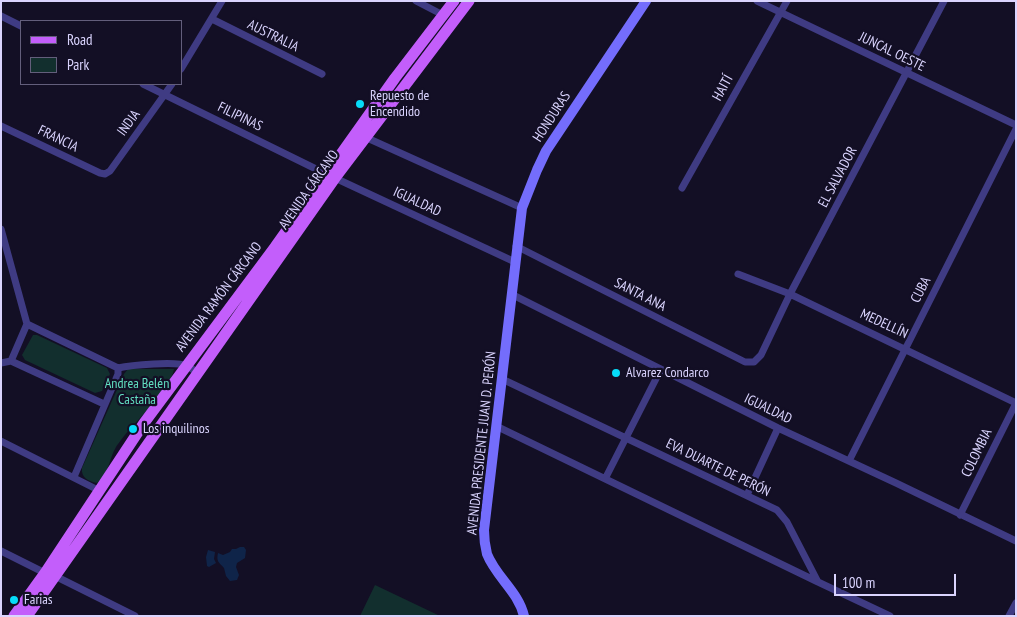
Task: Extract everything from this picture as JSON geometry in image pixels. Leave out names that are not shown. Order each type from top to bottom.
[{"type":"main road","name":"AVENIDA RAMÓN CÁRCANO","points":[[26,616],[100,491],[144,423],[330,176],[395,78],[454,1]]},
{"type":"main road","points":[[365,136],[387,111],[469,1]]},
{"type":"main road","name":"HONDURAS","points":[[515,262],[522,208],[536,170],[546,151],[646,1]]},
{"type":"main road","name":"AVENIDA CÁRCANO","points":[[242,309],[330,176],[365,136]]},
{"type":"main road","name":"AVENIDA PRESIDENTE JUAN D. PERÓN","points":[[515,262],[484,542],[492,564],[518,598],[524,616]]},
{"type":"main road","name":"AVENIDA RAMÓN CÁRCANO","points":[[14,616],[50,574],[151,438],[242,309]]},
{"type":"main road","points":[[151,438],[156,421],[190,374],[190,370],[186,365]]},
{"type":"street","points":[[182,67],[222,1]]},
{"type":"street","points":[[416,1],[443,15]]},
{"type":"street","name":"JUNCAL OESTE","points":[[757,1],[1016,127]]},
{"type":"street","name":"HAITÍ","points":[[682,188],[787,1]]},
{"type":"street","name":"EL SALVADOR","points":[[754,362],[761,355],[790,294],[944,1]]},
{"type":"street","points":[[1,16],[20,26]]},
{"type":"street","name":"AUSTRALIA","points":[[212,19],[322,74]]},
{"type":"street","name":"FILIPINAS","points":[[145,85],[330,176]]},
{"type":"street","name":"INDIA","points":[[105,174],[110,171],[171,85]]},
{"type":"street","name":"FRANCIA","points":[[1,126],[105,174]]},
{"type":"street","name":"CUBA","points":[[849,461],[1016,127]]},
{"type":"street","points":[[365,136],[522,208]]},
{"type":"street","name":"IGUALDAD","points":[[330,176],[515,262]]},
{"type":"street","points":[[1,229],[27,324],[11,361]]},
{"type":"street","name":"SANTA ANA","points":[[516,246],[745,362],[754,362]]},
{"type":"street","name":"MEDELLÍN","points":[[738,274],[790,294],[1016,403]]},
{"type":"street","name":"IGUALDAD","points":[[512,294],[778,428],[1016,541]]},
{"type":"street","points":[[27,324],[118,368],[172,364],[186,365],[197,373]]},
{"type":"street","points":[[1,363],[11,361],[104,404]]},
{"type":"street","points":[[74,477],[118,374],[118,368]]},
{"type":"street","points":[[605,479],[662,369]]},
{"type":"street","name":"EVA DUARTE DE PERÓN","points":[[502,379],[777,510],[783,516],[818,582]]},
{"type":"street","name":"COLOMBIA","points":[[960,515],[1016,403]]},
{"type":"street","points":[[496,426],[890,616]]},
{"type":"street","points":[[747,495],[778,428]]},
{"type":"street","points":[[1,441],[100,491]]},
{"type":"street","points":[[1,551],[135,616]]},
{"type":"street","points":[[1009,616],[1016,603]]},
{"type":"green space","points":[[33,335],[37,335],[107,368],[110,374],[102,391],[95,393],[25,360],[22,355]]},
{"type":"green space","name":"Andrea Belén Castaña","points":[[128,369],[174,369],[166,387],[117,446],[104,476],[97,483],[84,477],[82,468],[124,374]]},
{"type":"green space","points":[[375,585],[440,616],[360,616]]},
{"type":"water","points":[[244,547],[246,550],[245,558],[237,563],[236,567],[239,575],[237,580],[230,581],[217,556],[218,553],[223,555],[232,549]]},
{"type":"water","points":[[208,550],[215,552],[214,559],[216,563],[209,567],[207,566],[206,557]]},
{"type":"place","name":"Repuesto de Encendido","points":[[360,104]]},
{"type":"place","name":"Alvarez Condarco","points":[[616,373]]},
{"type":"place","name":"Los inquilinos","points":[[133,429]]},
{"type":"place","name":"Farias","points":[[14,600]]}]
